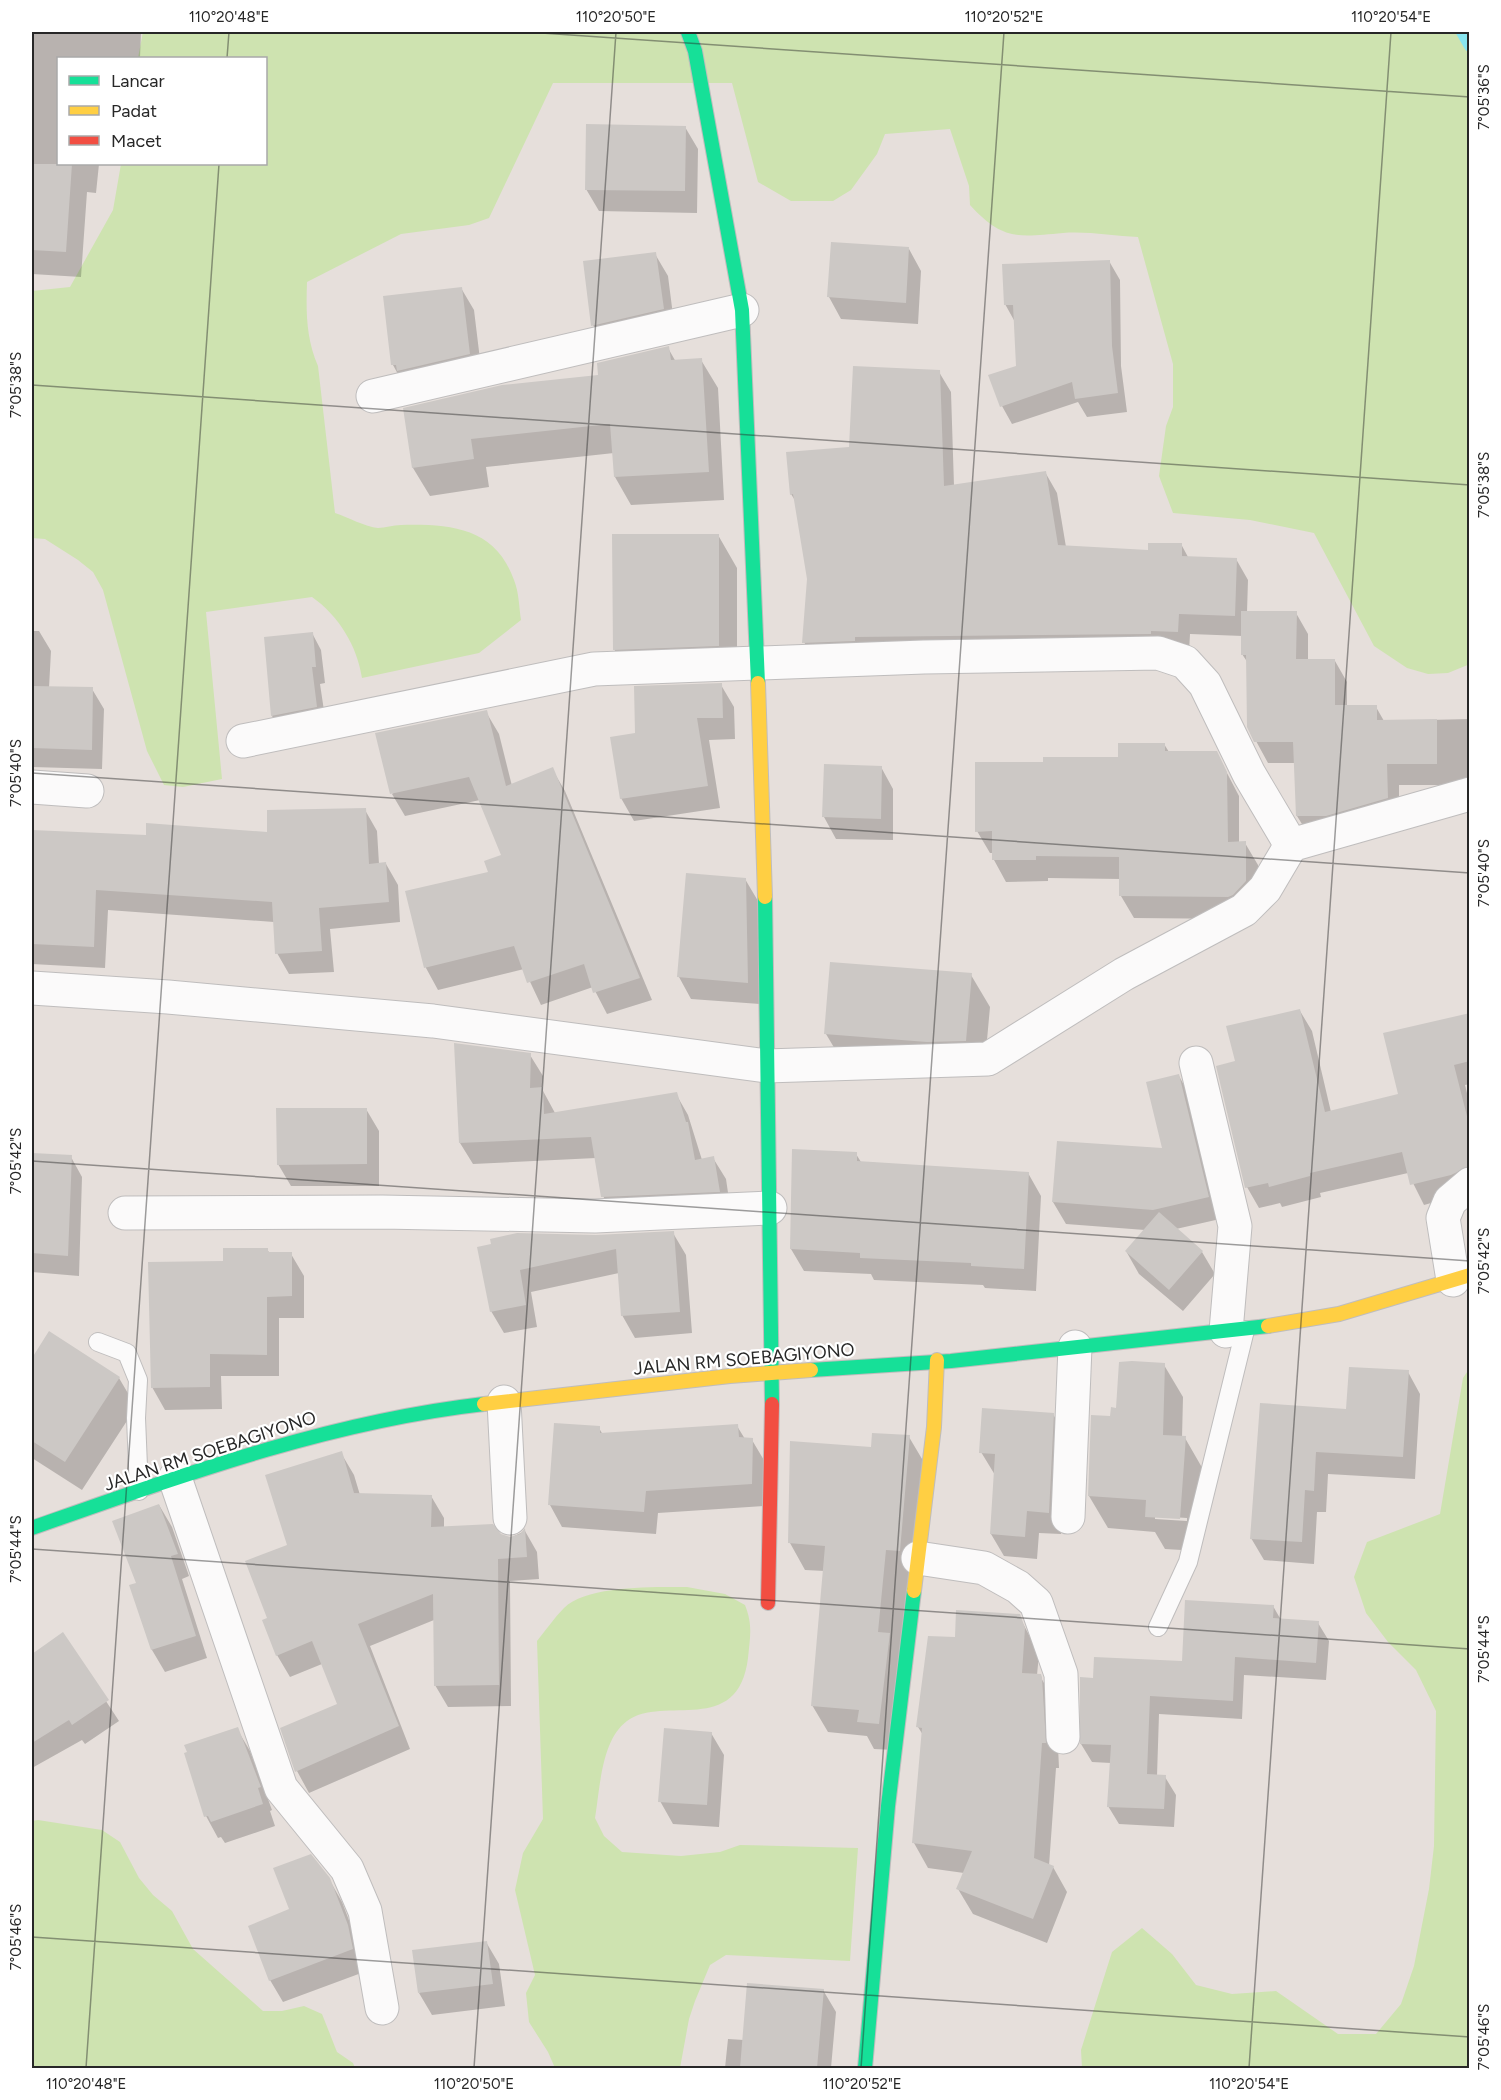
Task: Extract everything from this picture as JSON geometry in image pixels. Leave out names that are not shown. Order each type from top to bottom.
[{"type":"street","points":[[688,32],[695,51],[742,310],[764,825],[766,1066],[773,1372],[768,1604]]},
{"type":"street","points":[[373,396],[742,310]]},
{"type":"street","points":[[243,741],[594,669],[924,657],[1158,653],[1185,662],[1205,684],[1249,774],[1291,844]]},
{"type":"street","points":[[32,787],[87,791]]},
{"type":"street","points":[[32,988],[168,997],[433,1021],[766,1066],[988,1059],[1124,974],[1244,910],[1265,889],[1291,844],[1470,794]]},
{"type":"street","points":[[1196,1064],[1235,1226],[1235,1330]]},
{"type":"street","points":[[1461,1278],[1443,1218],[1450,1201],[1470,1184]]},
{"type":"street","points":[[125,1213],[381,1212],[595,1216],[770,1208]]},
{"type":"street","name":"JALAN RM SOEBAGIYONO","points":[[32,1528],[175,1478],[323,1433],[459,1407],[773,1372],[937,1360],[951,1361],[1235,1330],[1339,1314],[1461,1278]]},
{"type":"street","points":[[1068,1517],[1075,1347]]},
{"type":"street","points":[[865,2068],[888,1806],[934,1426],[937,1360]]},
{"type":"street","points":[[504,1402],[510,1518]]},
{"type":"street","points":[[175,1478],[280,1788],[347,1869],[365,1911],[382,2008]]},
{"type":"street","points":[[918,1558],[984,1568],[1018,1587],[1036,1603],[1062,1674],[1063,1737]]},
{"type":"lane","points":[[1158,1627],[1188,1562],[1235,1330]]},
{"type":"lane","points":[[98,1342],[127,1353],[138,1380],[136,1418],[139,1491]]},
{"type":"green space","points":[[143,32],[1469,32],[1470,664],[1448,673],[1428,674],[1407,668],[1374,646],[1314,533],[1250,520],[1173,513],[1159,476],[1166,426],[1173,407],[1173,364],[1138,237],[1081,233],[1022,235],[1002,231],[970,205],[969,186],[950,129],[885,134],[877,154],[851,190],[833,201],[791,201],[758,182],[732,83],[553,83],[489,218],[469,225],[401,234],[307,282],[308,325],[311,345],[318,366],[335,513],[373,527],[437,526],[469,532],[483,539],[506,562],[516,585],[521,620],[479,653],[362,678],[356,655],[345,633],[330,613],[312,597],[206,612],[222,779],[183,787],[164,785],[147,751],[103,590],[93,572],[78,560],[45,539],[32,538],[32,291],[70,287],[113,210],[121,165],[267,165],[267,57],[138,57]]},
{"type":"green space","points":[[1469,1369],[1469,2068],[1082,2068],[1081,2050],[1112,1952],[1142,1928],[1172,1954],[1196,1985],[1232,1994],[1276,1991],[1338,2034],[1376,2034],[1401,2004],[1414,1966],[1429,1889],[1434,1846],[1436,1711],[1416,1670],[1388,1642],[1366,1613],[1354,1577],[1367,1542],[1440,1514],[1463,1378]]},
{"type":"green space","points":[[687,1587],[725,1594],[745,1605],[750,1625],[750,1637],[748,1658],[741,1683],[730,1698],[715,1706],[642,1714],[627,1721],[618,1729],[603,1766],[595,1818],[604,1836],[622,1852],[681,1856],[720,1852],[740,1845],[858,1848],[850,1961],[726,1955],[710,1965],[695,2001],[689,2019],[680,2068],[555,2068],[529,2022],[526,1993],[535,1975],[515,1890],[523,1853],[543,1819],[537,1641],[564,1608],[588,1595],[622,1589]]},
{"type":"green space","points":[[32,1821],[102,1830],[120,1842],[139,1878],[153,1895],[172,1911],[193,1949],[263,2011],[282,2011],[304,2006],[322,2014],[337,2052],[353,2063],[355,2068],[32,2068]]},
{"type":"building","points":[[586,124],[686,126],[685,191],[585,190]]},
{"type":"building","points":[[32,164],[72,165],[66,252],[32,250]]},
{"type":"building","points":[[831,242],[909,247],[906,303],[827,297]]},
{"type":"building","points":[[656,252],[664,309],[591,326],[583,261]]},
{"type":"building","points":[[1110,260],[1112,346],[1118,393],[1075,399],[1072,382],[1000,407],[988,375],[1016,366],[1013,305],[1004,305],[1002,264]]},
{"type":"building","points":[[462,287],[470,354],[397,371],[396,365],[391,365],[383,296]]},
{"type":"building","points":[[669,346],[671,360],[702,358],[709,472],[614,477],[610,424],[471,439],[474,459],[412,468],[403,408],[502,385],[598,375],[597,363]]},
{"type":"building","points":[[853,366],[940,370],[944,486],[1046,471],[1058,545],[1148,550],[1148,543],[1182,543],[1182,556],[1237,558],[1235,616],[1179,614],[1178,632],[1151,631],[1151,634],[855,637],[855,641],[802,643],[807,579],[793,494],[790,495],[786,452],[849,447]]},
{"type":"building","points":[[612,534],[719,534],[719,646],[613,650]]},
{"type":"building","points":[[1241,611],[1297,611],[1296,659],[1335,659],[1335,705],[1377,705],[1377,720],[1437,719],[1437,764],[1387,764],[1388,798],[1326,816],[1296,816],[1293,742],[1254,742],[1247,727],[1246,655],[1241,655]]},
{"type":"building","points":[[313,632],[316,667],[312,667],[317,707],[271,716],[264,637]]},
{"type":"building","points":[[722,683],[723,718],[697,718],[708,786],[620,799],[610,737],[635,733],[634,686]]},
{"type":"building","points":[[32,686],[93,687],[92,750],[32,748]]},
{"type":"building","points":[[487,710],[506,786],[553,767],[640,978],[593,993],[584,964],[527,983],[514,946],[424,968],[405,891],[488,872],[484,861],[501,855],[469,777],[390,794],[375,733]]},
{"type":"building","points":[[1118,743],[1165,743],[1165,751],[1217,751],[1227,772],[1228,842],[1246,841],[1246,881],[1233,895],[1228,897],[1119,896],[1119,857],[1036,856],[1036,860],[992,860],[992,831],[975,832],[975,762],[1043,762],[1043,757],[1118,757]]},
{"type":"building","points":[[824,764],[882,766],[881,819],[822,817]]},
{"type":"building","points":[[366,808],[369,864],[386,862],[389,902],[319,908],[322,951],[275,954],[272,902],[96,890],[94,947],[32,944],[32,830],[146,835],[146,823],[267,832],[267,810]]},
{"type":"building","points":[[686,873],[746,878],[748,983],[677,977]]},
{"type":"building","points":[[830,962],[972,973],[966,1041],[927,1042],[824,1034]]},
{"type":"building","points":[[1300,1009],[1325,1112],[1398,1094],[1383,1033],[1470,1013],[1470,1061],[1454,1065],[1470,1128],[1470,1166],[1451,1175],[1410,1185],[1402,1152],[1310,1173],[1310,1176],[1269,1187],[1268,1183],[1245,1188],[1216,1066],[1235,1061],[1226,1026]]},
{"type":"building","points":[[454,1043],[531,1053],[530,1088],[543,1087],[544,1114],[677,1092],[686,1122],[688,1122],[695,1160],[714,1156],[720,1192],[601,1197],[591,1137],[459,1143]]},
{"type":"building","points":[[1179,1074],[1209,1197],[1153,1210],[1052,1202],[1057,1141],[1162,1148],[1146,1082]]},
{"type":"building","points":[[276,1108],[367,1108],[367,1164],[277,1165]]},
{"type":"building","points":[[792,1149],[857,1152],[857,1161],[1029,1172],[1024,1269],[971,1266],[971,1263],[860,1258],[860,1253],[790,1249]]},
{"type":"building","points":[[32,1153],[72,1155],[68,1256],[32,1253]]},
{"type":"building","points":[[1159,1212],[1203,1251],[1169,1290],[1125,1251]]},
{"type":"building","points":[[674,1231],[680,1312],[621,1316],[616,1249],[520,1270],[526,1305],[490,1312],[477,1247],[491,1244],[490,1239],[517,1233],[596,1235]]},
{"type":"building","points":[[223,1248],[268,1248],[268,1252],[292,1252],[292,1296],[267,1297],[267,1355],[210,1354],[210,1387],[151,1388],[148,1262],[223,1261]]},
{"type":"building","points":[[49,1331],[120,1377],[65,1462],[32,1441],[32,1358]]},
{"type":"building","points":[[1119,1362],[1165,1363],[1163,1435],[1186,1436],[1180,1519],[1145,1517],[1146,1500],[1088,1496],[1091,1415],[1110,1416],[1111,1407],[1116,1408]]},
{"type":"building","points":[[1349,1367],[1409,1370],[1403,1457],[1316,1452],[1314,1491],[1305,1490],[1302,1542],[1250,1539],[1260,1403],[1346,1409]]},
{"type":"building","points":[[982,1408],[1054,1413],[1049,1513],[1027,1511],[1025,1537],[990,1534],[995,1454],[979,1453]]},
{"type":"building","points":[[554,1423],[600,1426],[600,1433],[738,1424],[739,1437],[753,1438],[752,1484],[646,1491],[644,1512],[548,1505]]},
{"type":"building","points":[[872,1433],[910,1435],[900,1551],[886,1550],[878,1632],[890,1633],[879,1724],[857,1722],[859,1710],[811,1706],[825,1546],[788,1543],[790,1441],[871,1447]]},
{"type":"building","points":[[342,1451],[354,1493],[432,1495],[431,1527],[493,1524],[501,1534],[510,1537],[520,1534],[525,1528],[527,1557],[498,1559],[499,1685],[434,1686],[433,1594],[358,1624],[399,1726],[295,1772],[280,1728],[337,1704],[312,1641],[276,1656],[262,1620],[267,1618],[245,1561],[287,1545],[265,1475]]},
{"type":"building","points":[[159,1504],[178,1554],[171,1556],[196,1636],[151,1650],[129,1585],[136,1583],[112,1521]]},
{"type":"building","points":[[1185,1600],[1274,1605],[1273,1618],[1319,1621],[1316,1663],[1235,1657],[1233,1701],[1150,1696],[1147,1774],[1166,1775],[1164,1809],[1107,1807],[1111,1745],[1080,1744],[1080,1677],[1093,1678],[1094,1657],[1182,1661]]},
{"type":"building","points":[[956,1610],[1020,1614],[1025,1628],[1022,1673],[1041,1674],[1042,1677],[1046,1743],[1042,1743],[1034,1858],[1054,1866],[1033,1919],[956,1889],[972,1851],[912,1843],[922,1728],[916,1727],[928,1636],[955,1637]]},
{"type":"building","points":[[63,1632],[109,1700],[72,1725],[69,1720],[32,1743],[32,1654]]},
{"type":"building","points":[[238,1727],[261,1787],[258,1788],[263,1804],[211,1822],[208,1816],[204,1817],[184,1753],[187,1752],[184,1745]]},
{"type":"building","points":[[664,1728],[712,1732],[707,1805],[658,1802]]},
{"type":"building","points":[[311,1854],[330,1878],[348,1925],[353,1949],[269,1981],[248,1926],[289,1909],[273,1868]]},
{"type":"building","points":[[487,1941],[493,1984],[418,1993],[412,1950]]},
{"type":"building","points":[[747,1983],[824,1989],[817,2068],[740,2068]]},
{"type":"waterway","points":[[1462,32],[1470,46]]},
{"type":"traffic: fast","points":[[688,32],[695,51],[742,310],[758,683]]},
{"type":"traffic: fast","points":[[765,897],[772,1404]]},
{"type":"traffic: fast","points":[[811,1370],[951,1361],[1268,1326]]},
{"type":"traffic: fast","points":[[32,1528],[143,1489],[311,1437],[426,1412],[484,1404]]},
{"type":"traffic: fast","points":[[865,2068],[888,1806],[914,1591]]},
{"type":"traffic: slow","points":[[758,683],[765,897]]},
{"type":"traffic: slow","points":[[1268,1326],[1339,1314],[1470,1275]]},
{"type":"traffic: slow","points":[[914,1591],[934,1427],[937,1360]]},
{"type":"traffic: slow","points":[[484,1404],[730,1376],[811,1370]]},
{"type":"traffic: jam","points":[[768,1603],[772,1404]]}]
